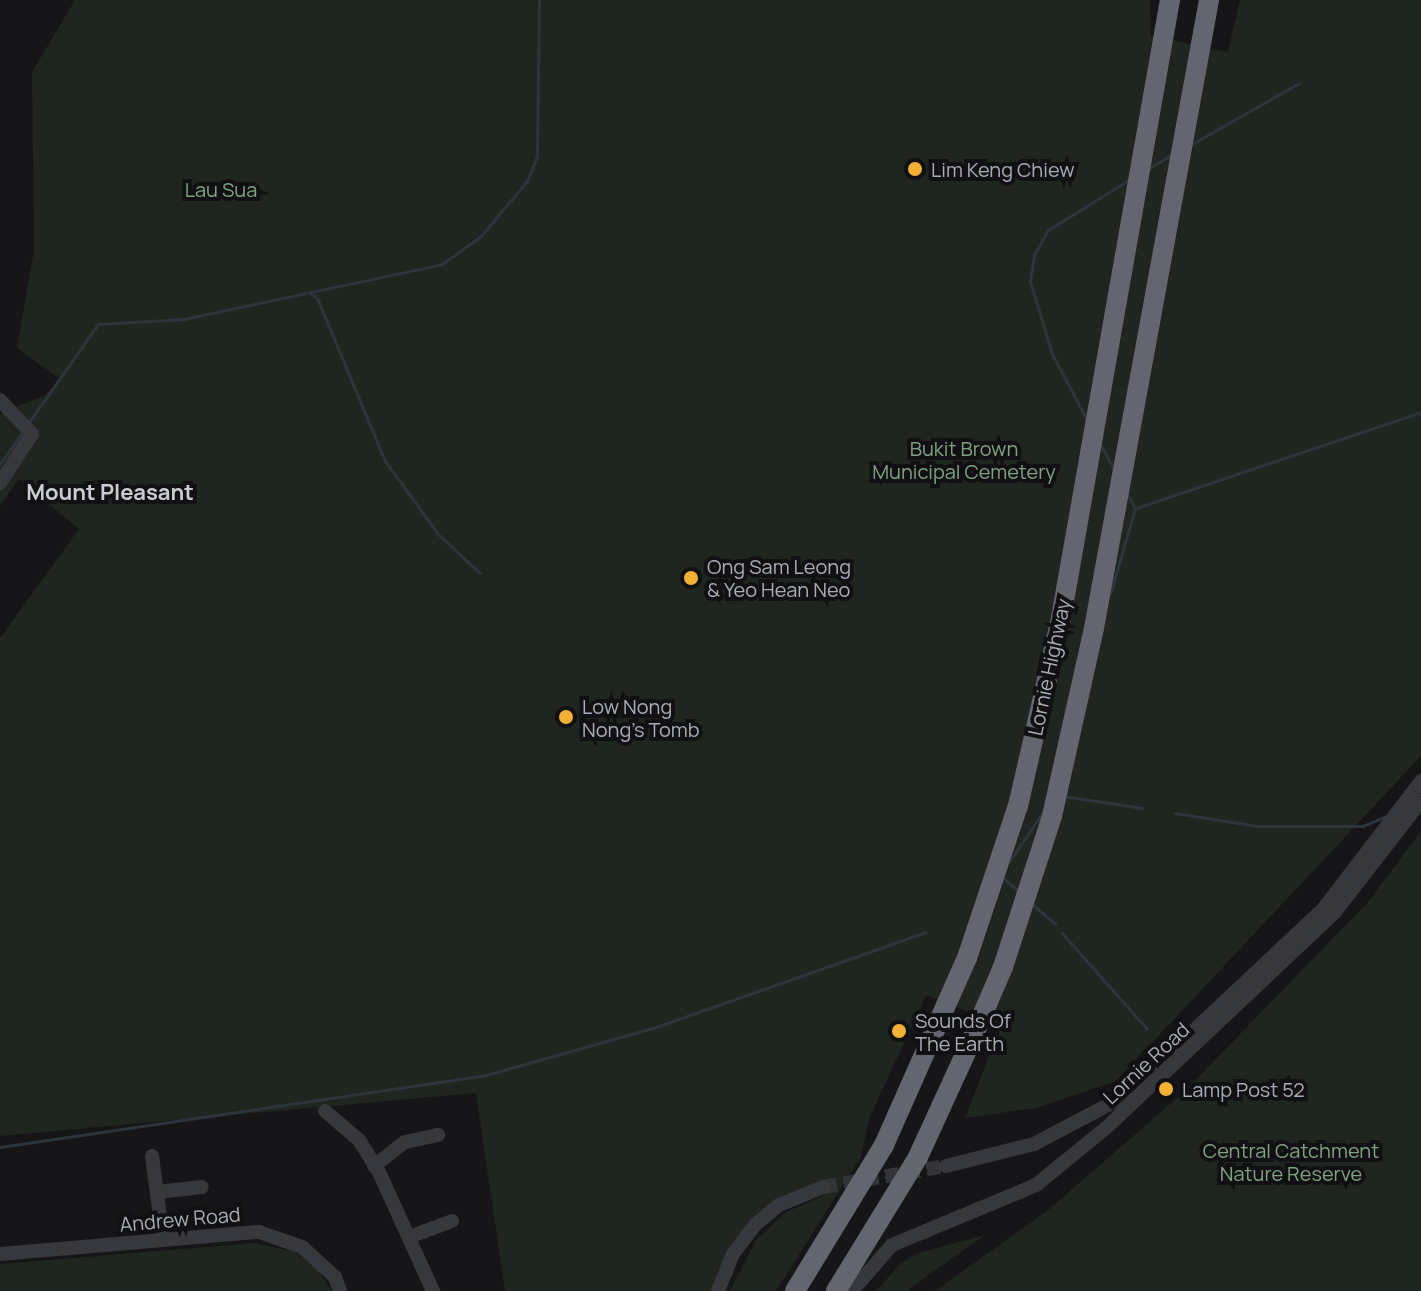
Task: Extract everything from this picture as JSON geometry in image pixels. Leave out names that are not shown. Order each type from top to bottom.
[{"type":"highway","name":"Lornie Highway","points":[[795,1291],[857,1196],[937,1028],[996,878],[1038,726],[1170,0]]},
{"type":"highway","name":"Lornie Highway","points":[[836,1291],[918,1157],[972,1039],[1030,890],[1072,735],[1209,0]]},
{"type":"highway","points":[[1201,51],[1223,0]]},
{"type":"street","points":[[0,400],[26,427],[31,438],[0,483]]},
{"type":"street","name":"Lornie Road","points":[[946,1166],[1057,1135],[1104,1110],[1140,1082],[1324,908],[1421,781]]},
{"type":"street","name":"Lornie Road","points":[[852,1291],[892,1245],[907,1236],[1006,1201],[1073,1157],[1335,912],[1421,801]]},
{"type":"street","points":[[325,1111],[359,1140],[433,1291]]},
{"type":"street","points":[[374,1166],[405,1142],[438,1135]]},
{"type":"street","points":[[152,1156],[163,1240]]},
{"type":"street","points":[[157,1192],[202,1187]]},
{"type":"street","points":[[718,1291],[733,1254],[755,1225],[779,1205],[823,1187]]},
{"type":"street","points":[[409,1237],[452,1221]]},
{"type":"street","name":"Andrew Road","points":[[0,1254],[259,1232],[282,1237],[320,1262],[340,1291]]},
{"type":"green space","name":"Bukit Brown Municipal Cemetery","points":[[75,0],[1150,0],[1151,36],[1228,52],[1240,0],[1421,0],[1421,756],[1116,1081],[1036,1108],[965,1118],[1001,1025],[926,995],[869,1119],[861,1157],[776,1291],[730,1291],[756,1240],[786,1212],[825,1195],[822,1181],[786,1195],[723,1262],[711,1291],[505,1291],[476,1093],[0,1136],[0,638],[79,529],[19,479],[0,505],[0,414],[45,395],[60,379],[17,348],[34,250],[32,72]]},
{"type":"green space","name":"Central Catchment Nature Reserve","points":[[1421,831],[1421,1291],[935,1291],[1047,1211],[1184,1092],[1368,902]]},
{"type":"green space","points":[[985,1235],[906,1291],[876,1291],[899,1265],[917,1253]]},
{"type":"green space","points":[[254,1243],[295,1252],[317,1269],[332,1291],[0,1291],[0,1264]]},
{"type":"waterway","points":[[27,425],[98,324],[184,319],[442,264],[481,236],[527,181],[537,156],[539,0]]},
{"type":"waterway","points":[[1190,145],[1299,83]]},
{"type":"waterway","points":[[1149,168],[1173,154]]},
{"type":"waterway","points":[[1087,420],[1052,354],[1030,281],[1034,255],[1048,230],[1132,178]]},
{"type":"waterway","points":[[310,293],[317,298],[385,461],[438,534],[480,573]]},
{"type":"waterway","points":[[1136,508],[1421,412]]},
{"type":"waterway","points":[[0,464],[23,431]]},
{"type":"waterway","points":[[1100,444],[1114,469]]},
{"type":"waterway","points":[[1111,592],[1135,508],[1127,493]]},
{"type":"waterway","points":[[1063,796],[1142,808]]},
{"type":"waterway","points":[[1009,862],[1043,812]]},
{"type":"waterway","points":[[1175,813],[1257,826],[1363,826],[1386,816]]},
{"type":"waterway","points":[[1001,876],[1019,892]]},
{"type":"waterway","points":[[1031,903],[1055,924]]},
{"type":"waterway","points":[[0,1147],[482,1076],[656,1027],[926,932]]},
{"type":"waterway","points":[[1062,933],[1147,1029]]},
{"type":"tunnel","points":[[823,1187],[946,1166]]},
{"type":"place","name":"Lim Keng Chiew","points":[[915,169]]},
{"type":"place","name":"Ong Sam Leong & Yeo Hean Neo","points":[[691,578]]},
{"type":"place","name":"Low Nong Nong's Tomb","points":[[566,717]]},
{"type":"place","name":"Sounds Of The Earth","points":[[899,1031]]},
{"type":"place","name":"Lamp Post 52","points":[[1166,1089]]},
{"type":"district","name":"Mount Pleasant","points":[[110,493]]},
{"type":"park label","name":"Lau Sua","points":[[221,189]]}]
